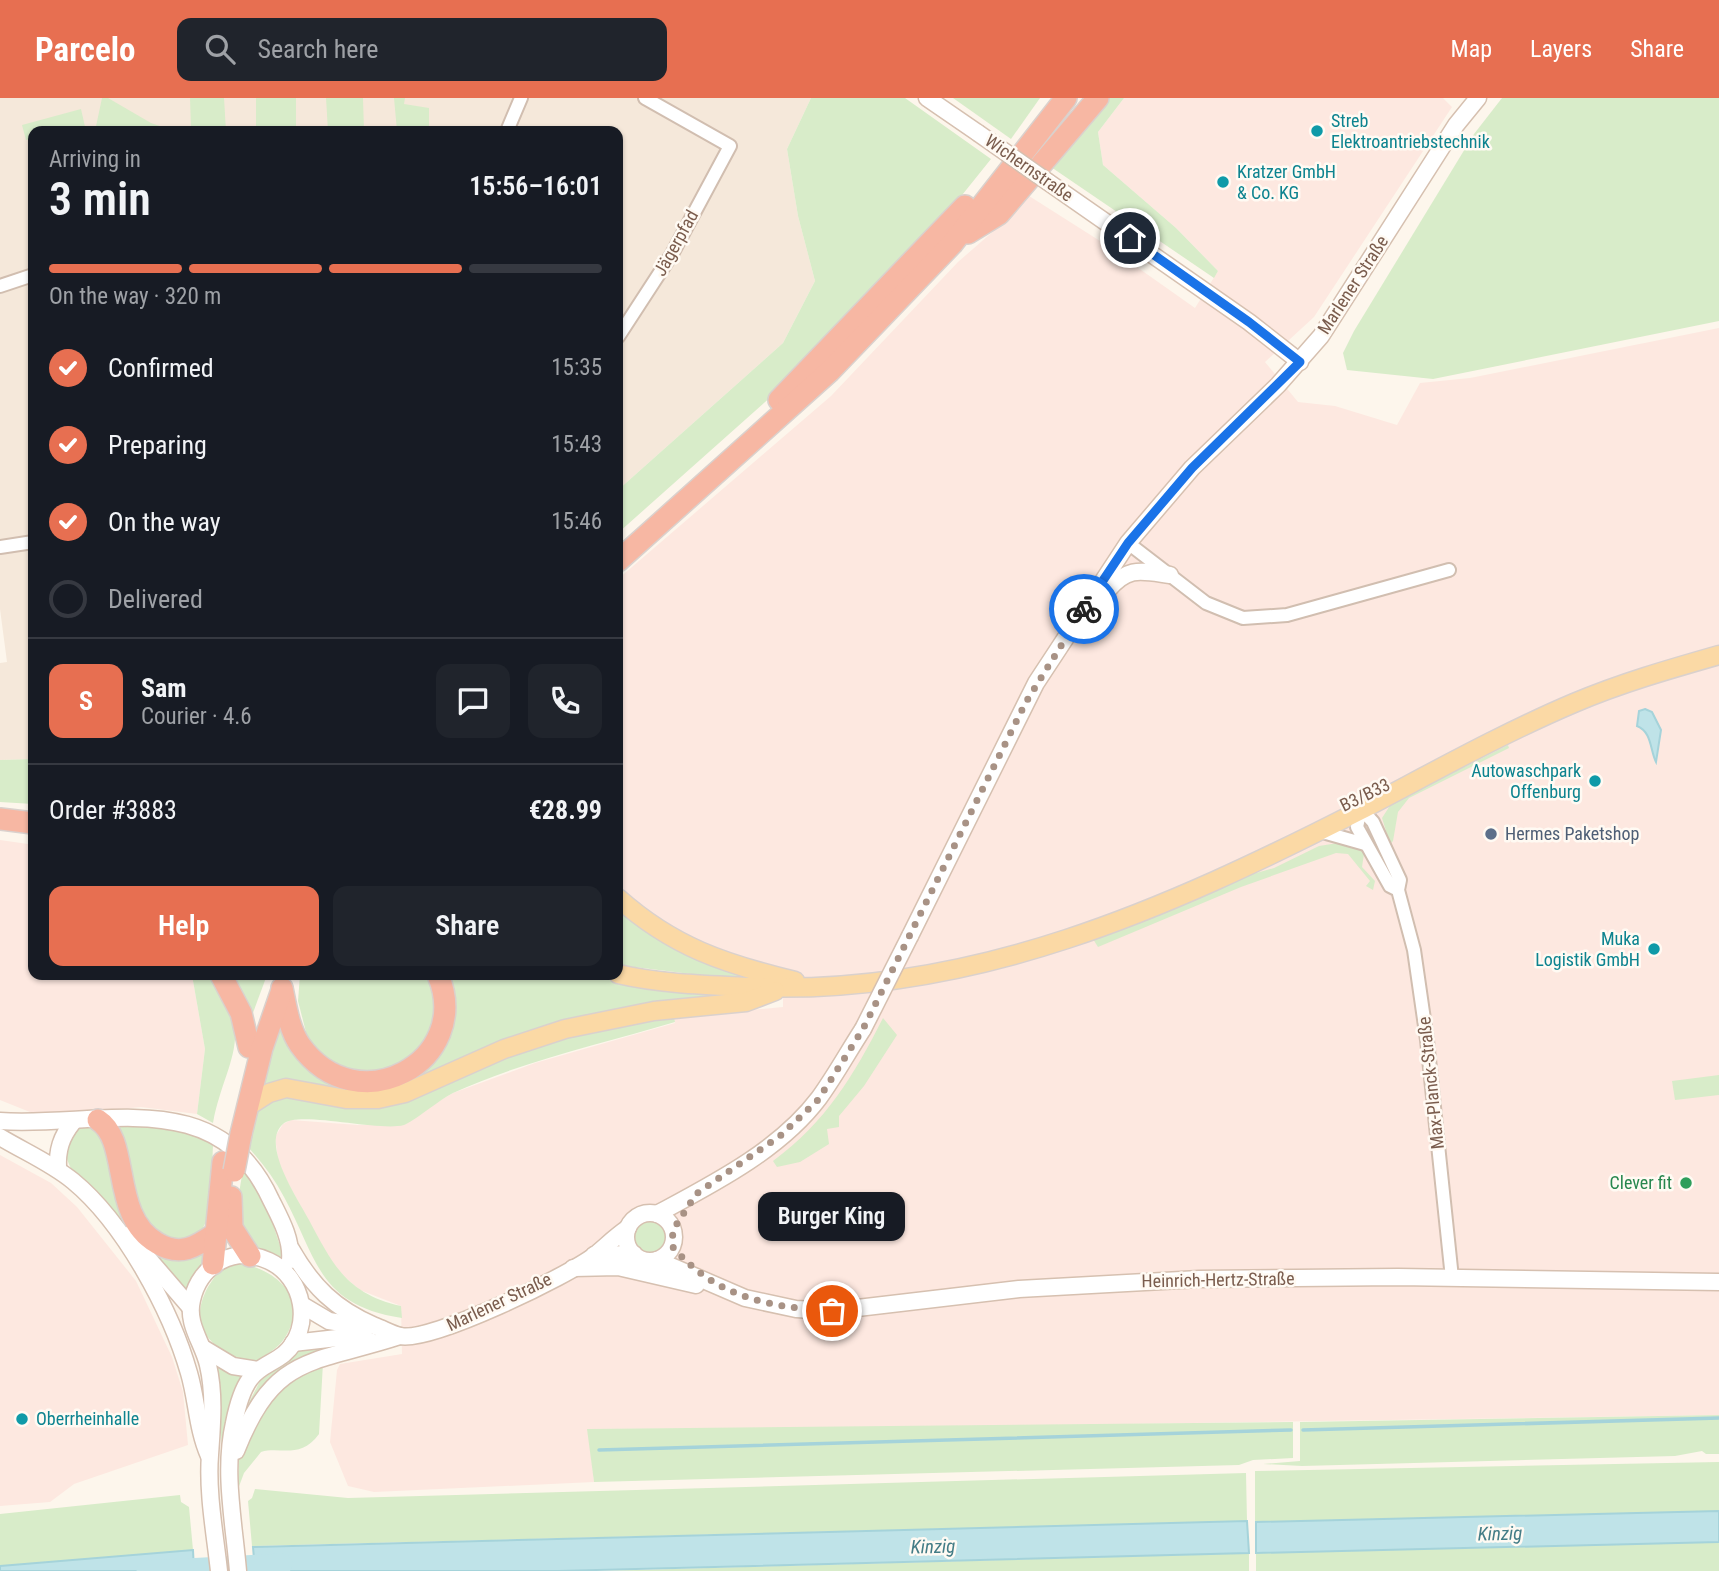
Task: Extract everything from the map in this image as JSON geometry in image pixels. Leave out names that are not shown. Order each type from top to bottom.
[{"type":"highway","points":[[623,542],[782,398],[923,253],[1005,161],[1052,98]]},
{"type":"highway","points":[[623,557],[830,372],[952,244],[1066,98]]},
{"type":"highway","points":[[952,244],[999,214],[1098,98]]},
{"type":"highway","points":[[0,819],[28,822]]},
{"type":"highway","points":[[224,980],[241,1013],[249,1047]]},
{"type":"highway","points":[[213,1264],[216,1233],[249,1047],[282,980]]},
{"type":"highway","points":[[235,1130],[247,1107],[282,980]]},
{"type":"highway","points":[[282,980],[299,1042],[314,1061],[346,1079],[378,1083],[412,1070],[429,1052],[440,1027],[444,1003],[439,980]]},
{"type":"highway","points":[[98,1120],[109,1130],[129,1208],[147,1237],[167,1248],[188,1251],[216,1233]]},
{"type":"highway","points":[[229,1166],[230,1218],[234,1235],[250,1256]]},
{"type":"main road","points":[[623,975],[691,984],[822,987],[942,973],[1041,949],[1118,921],[1319,831],[1440,767],[1574,703],[1719,655]]},
{"type":"main road","name":"B3/B33","points":[[1301,839],[1309,823],[1401,778],[1440,767]]},
{"type":"main road","points":[[623,902],[645,922],[695,951],[730,965],[822,987]]},
{"type":"main road","points":[[247,1107],[269,1093],[286,1087],[346,1099],[378,1099],[405,1093],[503,1049],[565,1029],[654,1011],[746,1002],[782,988]]},
{"type":"street","points":[[509,126],[522,98]]},
{"type":"street","name":"Jägerpfad","points":[[623,329],[672,254],[730,146],[645,98]]},
{"type":"street","name":"Wichernstraße","points":[[927,98],[1249,322],[1300,362]]},
{"type":"street","name":"Marlener Straße","points":[[657,1214],[696,1194],[780,1136],[818,1100],[863,1029],[1026,702],[1071,629],[1128,543],[1192,468],[1300,362],[1325,330],[1473,101]]},
{"type":"street","points":[[0,286],[28,277]]},
{"type":"street","points":[[0,547],[28,543]]},
{"type":"street","points":[[1128,543],[1206,603],[1243,618],[1287,615],[1449,570]]},
{"type":"street","points":[[1071,629],[1091,615],[1120,575],[1131,572],[1170,575]]},
{"type":"street","name":"Max-Planck-Straße","points":[[1361,810],[1357,827],[1390,886],[1398,890]]},
{"type":"street","name":"Max-Planck-Straße","points":[[1361,810],[1373,822],[1400,880],[1398,890],[1414,950],[1452,1278]]},
{"type":"street","points":[[1319,831],[1365,844]]},
{"type":"street","name":"Marlener Straße","points":[[0,1121],[73,1122],[138,1115],[165,1118],[211,1133],[243,1159],[261,1181],[291,1249],[320,1293],[381,1335]]},
{"type":"street","points":[[58,1169],[57,1154],[61,1141],[73,1122]]},
{"type":"street","points":[[0,1137],[58,1169],[76,1183],[110,1220],[132,1238],[190,1307]]},
{"type":"street","name":"Marlener Straße","points":[[673,1238],[696,1194]]},
{"type":"street","points":[[657,1214],[673,1238],[666,1255],[657,1260],[645,1260],[634,1254],[627,1242],[628,1228],[640,1215],[657,1214]]},
{"type":"street","points":[[110,1220],[171,1322],[190,1374],[201,1438],[209,1456]]},
{"type":"street","name":"Marlener Straße","points":[[293,1343],[346,1337],[432,1333],[456,1325],[571,1268],[594,1255],[628,1228]]},
{"type":"street","name":"Heinrich-Hertz-Straße","points":[[673,1238],[716,1285]]},
{"type":"street","points":[[289,1276],[291,1249]]},
{"type":"street","name":"Marlener Straße","points":[[594,1255],[634,1254]]},
{"type":"street","points":[[219,1571],[209,1456],[213,1436],[210,1378],[202,1348],[191,1323],[190,1307],[194,1292],[213,1264],[228,1257],[250,1256],[271,1262],[289,1276],[302,1305],[302,1318],[293,1343],[285,1353],[258,1370],[249,1380],[239,1402],[230,1440],[238,1571]]},
{"type":"street","name":"Heinrich-Hertz-Straße","points":[[657,1260],[761,1302],[796,1309],[832,1311],[1063,1285],[1199,1279],[1452,1278],[1719,1282]]},
{"type":"street","name":"Heinrich-Hertz-Straße","points":[[571,1268],[618,1267],[692,1285],[716,1285]]},
{"type":"street","name":"Marlener Straße","points":[[302,1305],[329,1321],[381,1335]]},
{"type":"street","points":[[230,1466],[251,1414],[286,1375],[311,1361],[381,1335]]},
{"type":"street","points":[[202,1348],[233,1366],[258,1370]]},
{"type":"shaded area","points":[[0,98],[811,98],[787,149],[798,216],[815,281],[783,343],[623,486],[623,126],[28,126],[28,759],[0,760],[0,663],[7,662],[0,609]]},
{"type":"shaded area","points":[[1124,98],[1443,98],[1452,107],[1314,317],[1265,362],[1298,402],[1335,406],[1397,425],[1420,383],[1470,378],[1719,328],[1719,1415],[868,1428],[588,1429],[594,1482],[374,1492],[348,1486],[330,1442],[337,1370],[340,1364],[402,1354],[401,1306],[360,1290],[334,1268],[279,1166],[275,1137],[283,1124],[291,1120],[358,1125],[406,1124],[423,1110],[453,1093],[535,1063],[675,1023],[674,1017],[783,1007],[783,968],[760,965],[674,933],[623,891],[623,575],[831,396],[958,262],[997,228],[1026,194],[1100,241],[1195,308],[1218,271],[1176,228],[1103,165],[1098,132]]},
{"type":"shaded area","points":[[0,840],[28,844],[28,980],[193,980],[205,1049],[197,1114],[141,1107],[62,1114],[30,1112],[0,1100]]},
{"type":"shaded area","points":[[0,1155],[51,1183],[77,1207],[136,1281],[172,1357],[183,1392],[188,1445],[74,1484],[50,1502],[0,1506]]},
{"type":"green space","points":[[102,98],[108,98],[160,126],[96,126]]},
{"type":"green space","points":[[190,98],[224,98],[226,126],[191,126]]},
{"type":"green space","points":[[256,98],[296,98],[296,126],[256,126]]},
{"type":"green space","points":[[326,98],[363,98],[364,126],[328,126]]},
{"type":"green space","points":[[394,98],[405,98],[404,104],[429,108],[429,126],[397,126]]},
{"type":"green space","points":[[811,98],[905,98],[991,159],[926,240],[792,378],[623,529],[623,486],[783,343],[815,281],[798,216],[787,149]]},
{"type":"green space","points":[[953,98],[1040,98],[1011,139]]},
{"type":"green space","points":[[1106,98],[1124,98],[1098,132],[1103,165],[1176,228],[1218,271],[1214,278],[1051,167]]},
{"type":"green space","points":[[1502,98],[1719,98],[1719,321],[1433,379],[1347,370],[1343,353],[1354,331],[1474,134]]},
{"type":"green space","points":[[81,109],[85,126],[28,126],[26,140],[22,125]]},
{"type":"green space","points":[[1508,745],[1509,748],[1409,798],[1398,812],[1393,841],[1390,844],[1382,818],[1391,804]]},
{"type":"green space","points":[[28,759],[28,804],[0,802],[0,760]]},
{"type":"green space","points":[[1344,842],[1357,846],[1364,854],[1362,867],[1375,881],[1373,890],[1366,886],[1370,881],[1348,854],[1336,853],[1241,887],[1098,947],[1093,939],[1239,878],[1274,868],[1319,846]]},
{"type":"green space","points":[[623,913],[665,943],[711,963],[757,977],[756,982],[623,966]]},
{"type":"green space","points":[[193,980],[216,980],[233,1016],[234,1050],[213,1123],[197,1114],[205,1049]]},
{"type":"green space","points":[[230,980],[265,980],[247,1029]]},
{"type":"green space","points":[[300,980],[430,980],[436,1000],[434,1022],[413,1060],[379,1076],[335,1068],[308,1040],[298,1001]]},
{"type":"green space","points":[[446,980],[618,980],[723,993],[724,997],[613,1010],[390,1090],[255,1093],[276,1023],[293,1048],[330,1079],[428,1066]]},
{"type":"green space","points":[[674,1017],[675,1022],[534,1062],[480,1082],[447,1096],[404,1125],[377,1126],[305,1119],[291,1120],[283,1124],[277,1133],[278,1158],[290,1186],[326,1251],[354,1285],[367,1294],[401,1306],[402,1318],[374,1312],[337,1291],[314,1260],[276,1183],[246,1145],[258,1107],[268,1098],[436,1085],[526,1051],[598,1028]]},
{"type":"green space","points":[[883,1018],[897,1035],[864,1086],[839,1116],[839,1127],[827,1129],[829,1144],[800,1162],[777,1167],[773,1161],[808,1130],[837,1096]]},
{"type":"green space","points":[[1719,1075],[1719,1095],[1675,1100],[1672,1081]]},
{"type":"green space","points":[[143,1122],[199,1136],[213,1146],[210,1206],[197,1238],[170,1243],[144,1223],[112,1123]]},
{"type":"green space","points":[[85,1125],[102,1130],[134,1229],[206,1247],[205,1258],[186,1290],[72,1170],[66,1154],[68,1145],[76,1129]]},
{"type":"green space","points":[[243,1170],[267,1206],[284,1258],[258,1248],[244,1232],[239,1212]]},
{"type":"green space","points":[[650,1218],[662,1224],[668,1236],[662,1248],[650,1254],[638,1248],[632,1236],[638,1224]]},
{"type":"green space","points":[[231,1262],[246,1264],[273,1276],[291,1297],[294,1309],[292,1323],[281,1343],[249,1366],[217,1347],[203,1330],[200,1319],[200,1307],[207,1289],[221,1265]]},
{"type":"green space","points":[[322,1344],[322,1352],[244,1412],[260,1381],[299,1351]]},
{"type":"green space","points":[[323,1363],[319,1434],[312,1442],[297,1450],[261,1452],[244,1473],[238,1489],[239,1460],[245,1440],[283,1383]]},
{"type":"green space","points":[[217,1364],[242,1377],[229,1410],[222,1453]]},
{"type":"green space","points":[[1719,1415],[1719,1454],[1706,1454],[1702,1451],[1675,1456],[1302,1466],[1263,1464],[1300,1461],[1300,1422]]},
{"type":"green space","points":[[1293,1422],[1293,1458],[1253,1460],[1239,1465],[594,1482],[587,1429]]},
{"type":"green space","points":[[1719,1462],[1719,1511],[1255,1522],[1255,1471]]},
{"type":"green space","points":[[1246,1473],[1247,1521],[252,1546],[248,1501],[255,1489],[348,1498]]},
{"type":"green space","points":[[180,1495],[181,1502],[189,1507],[193,1550],[0,1566],[0,1514]]},
{"type":"green space","points":[[1719,1542],[1719,1571],[1256,1571],[1256,1553]]},
{"type":"green space","points":[[1249,1553],[1249,1571],[600,1571]]},
{"type":"water","points":[[1645,709],[1652,712],[1661,730],[1656,762],[1648,737],[1637,726],[1639,711]]},
{"type":"water","points":[[1719,1511],[1719,1542],[1256,1553],[1256,1522]]},
{"type":"water","points":[[1247,1521],[1249,1553],[558,1571],[255,1571],[253,1547]]},
{"type":"water","points":[[193,1550],[194,1571],[0,1571],[0,1566]]},
{"type":"waterway","points":[[1303,1430],[1719,1418]]},
{"type":"waterway","points":[[599,1450],[1291,1430]]},
{"type":"waterway","name":"Kinzig","points":[[147,1571],[282,1564]]},
{"type":"way so far","points":[[832,1311],[796,1309],[761,1302],[745,1298],[711,1282],[672,1246],[673,1230],[696,1194],[738,1168],[780,1136],[818,1100],[863,1029],[1036,683],[1084,609]]},
{"type":"place","name":"Streb Elektroantriebstechnik","points":[[1317,131]]},
{"type":"place","name":"Kratzer GmbH & Co. KG","points":[[1223,182]]},
{"type":"place","name":"Autowaschpark Offenburg","points":[[1595,781]]},
{"type":"place","name":"Hermes Paketshop","points":[[1491,834]]},
{"type":"place","name":"Muka Logistik GmbH","points":[[1654,949]]},
{"type":"place","name":"Clever fit","points":[[1686,1183]]},
{"type":"place","name":"Burger King","points":[[832,1311]]},
{"type":"place","name":"Oberrheinhalle","points":[[22,1419]]},
{"type":"route","points":[[1084,609],[1128,543],[1192,468],[1300,362],[1249,322],[1130,238]]}]
